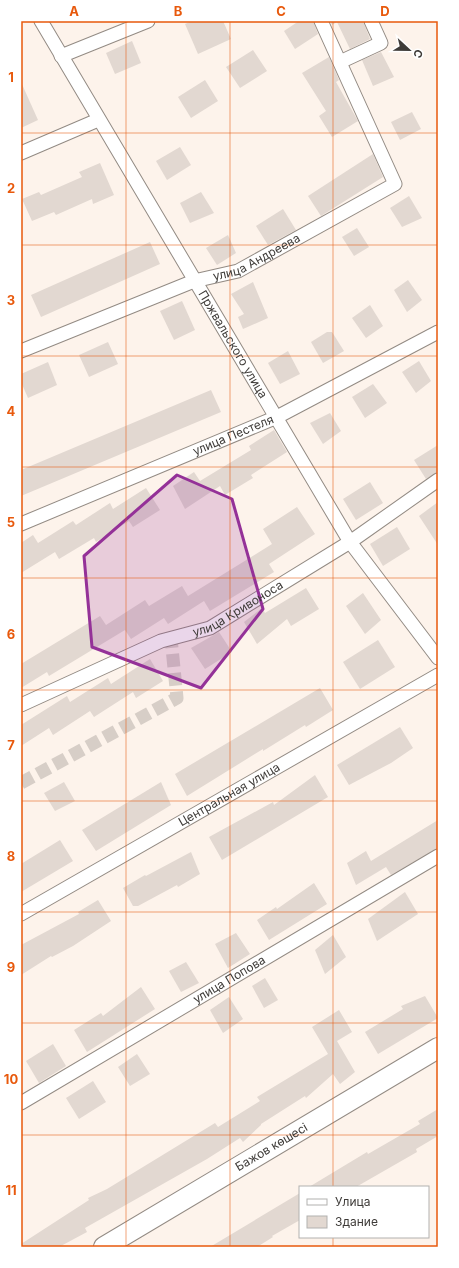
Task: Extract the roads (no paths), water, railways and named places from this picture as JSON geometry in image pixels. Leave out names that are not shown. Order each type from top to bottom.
[{"type":"main road","name":"Бажов көшесі","points":[[104,1247],[438,1048]]},
{"type":"street","name":"Пржвальского улица","points":[[40,21],[350,542],[438,658]]},
{"type":"street","points":[[61,56],[148,21]]},
{"type":"street","points":[[321,21],[340,62],[381,43],[371,21]]},
{"type":"street","name":"улица Андреева","points":[[21,351],[194,281],[238,271],[395,184],[340,62]]},
{"type":"street","points":[[21,152],[98,120]]},
{"type":"street","name":"улица Пестеля","points":[[21,524],[276,417],[438,332]]},
{"type":"street","name":"улица Кривоноса","points":[[21,705],[161,641],[210,628],[350,542],[438,480]]},
{"type":"street","name":"Центральная улица","points":[[21,914],[438,675]]},
{"type":"street","name":"улица Попова","points":[[21,1103],[438,856]]},
{"type":"tunnel","points":[[21,783],[177,698],[171,638]]}]
